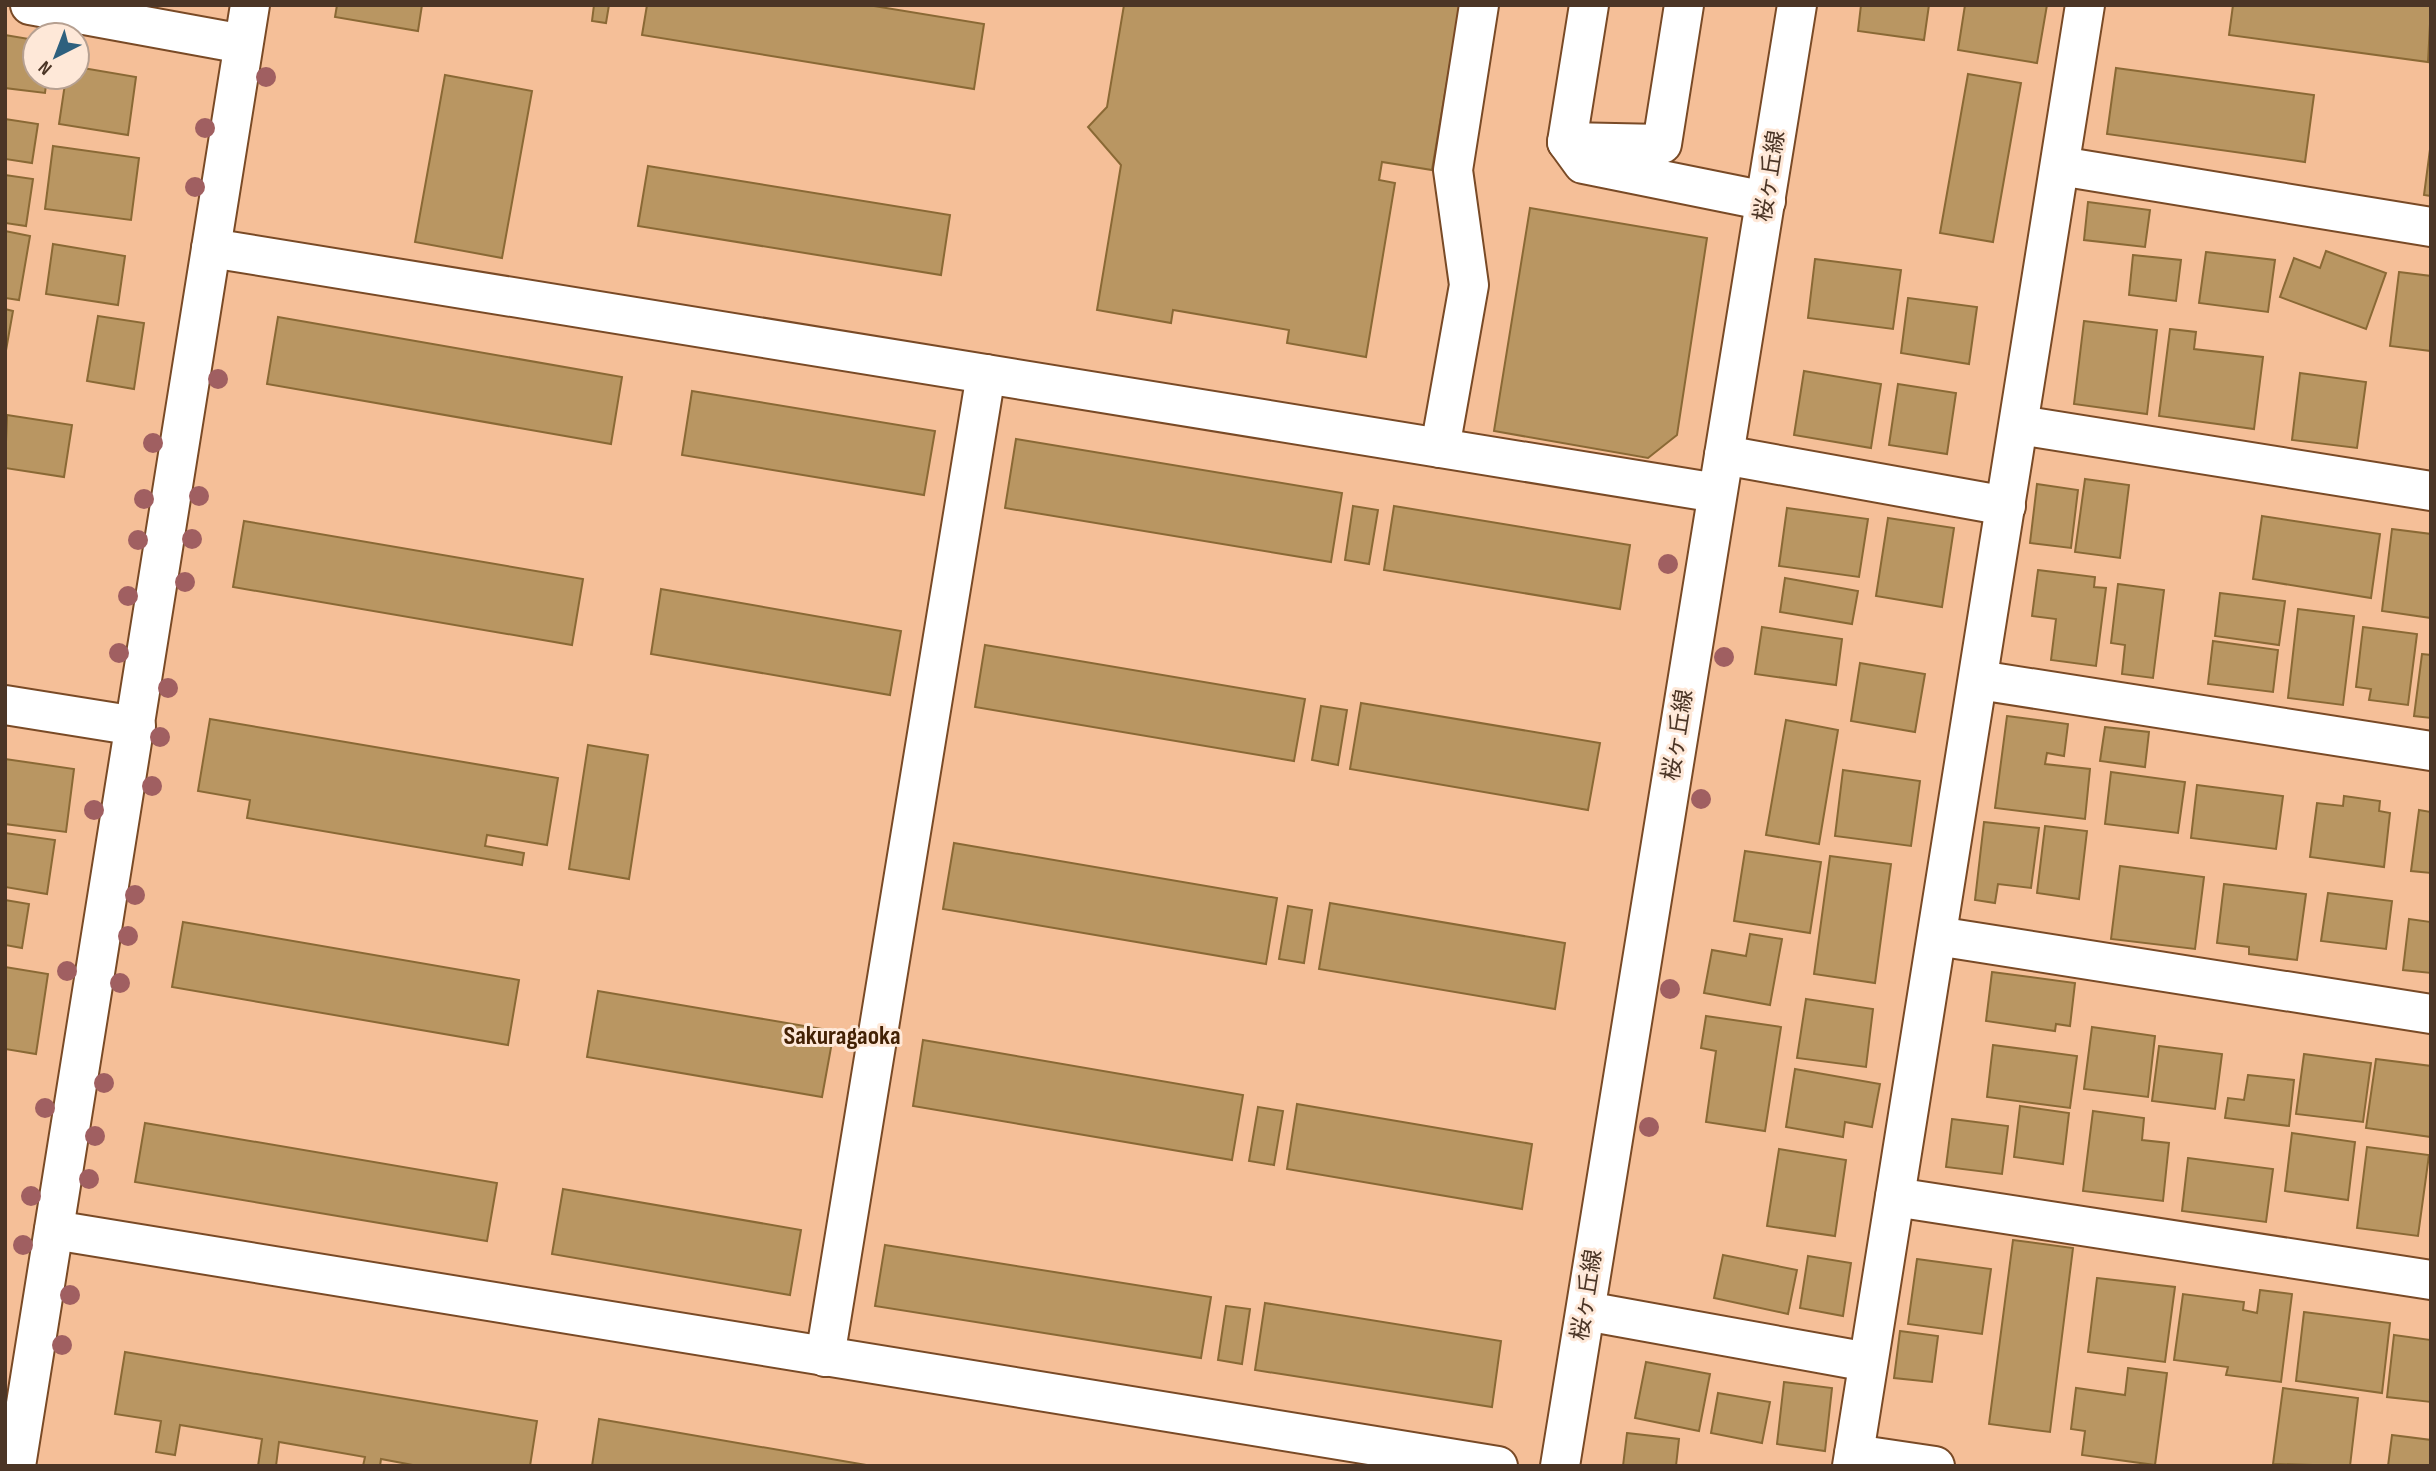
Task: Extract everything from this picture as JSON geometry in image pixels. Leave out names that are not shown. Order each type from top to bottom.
[{"type":"street","points":[[30,5],[243,44]]},
{"type":"street","points":[[16,1466],[250,5]]},
{"type":"street","points":[[1440,448],[1469,285],[1453,170],[1479,5]]},
{"type":"street","points":[[1588,5],[1567,142],[1583,164],[1766,201]]},
{"type":"street","points":[[1567,142],[1662,144],[1684,5]]},
{"type":"street","name":"桜ヶ丘線","points":[[1560,1466],[1797,5]]},
{"type":"street","points":[[1935,1466],[1853,1460],[2085,5]]},
{"type":"street","points":[[2060,166],[2431,227]]},
{"type":"street","points":[[211,248],[1717,493]]},
{"type":"street","points":[[824,1357],[986,374]]},
{"type":"street","points":[[2019,425],[2431,491]]},
{"type":"street","points":[[1724,455],[2006,506]]},
{"type":"street","points":[[1979,680],[2431,751]]},
{"type":"street","points":[[5,705],[136,726]]},
{"type":"street","points":[[1937,936],[2431,1014]]},
{"type":"street","points":[[1895,1197],[2431,1280]]},
{"type":"street","points":[[54,1230],[1498,1466]]},
{"type":"street","points":[[1586,1311],[1868,1362]]},
{"type":"building","points":[[337,5],[422,5],[418,31],[335,17]]},
{"type":"building","points":[[594,5],[609,5],[606,23],[592,21]]},
{"type":"building","points":[[647,5],[868,5],[984,24],[974,89],[642,35]]},
{"type":"building","points":[[1124,5],[1460,5],[1432,170],[1382,162],[1379,180],[1395,183],[1366,357],[1287,343],[1289,330],[1173,310],[1171,323],[1097,310],[1121,165],[1088,127],[1107,107]]},
{"type":"building","points":[[1861,5],[1929,5],[1924,40],[1858,31]]},
{"type":"building","points":[[1965,5],[2047,5],[2037,63],[1958,50]]},
{"type":"building","points":[[2233,5],[2431,5],[2428,62],[2229,35]]},
{"type":"building","points":[[5,35],[21,38],[21,90],[5,88]]},
{"type":"building","points":[[2116,68],[2314,95],[2305,162],[2107,134]]},
{"type":"building","points":[[91,69],[136,77],[128,135],[59,124],[64,91],[91,91]]},
{"type":"building","points":[[1968,74],[2021,83],[1993,242],[1940,233]]},
{"type":"building","points":[[445,75],[532,91],[502,258],[415,242]]},
{"type":"building","points":[[5,119],[38,124],[32,163],[5,159]]},
{"type":"building","points":[[2431,142],[2431,196],[2424,195]]},
{"type":"building","points":[[53,146],[139,158],[131,220],[45,209]]},
{"type":"building","points":[[648,166],[950,215],[941,275],[638,226]]},
{"type":"building","points":[[5,175],[33,179],[26,226],[5,223]]},
{"type":"building","points":[[2088,202],[2150,210],[2145,247],[2084,240]]},
{"type":"building","points":[[1530,208],[1707,238],[1677,435],[1648,458],[1494,431]]},
{"type":"building","points":[[5,231],[30,236],[19,300],[5,298]]},
{"type":"building","points":[[53,244],[125,256],[118,305],[46,294]]},
{"type":"building","points":[[2326,251],[2386,273],[2366,329],[2280,297],[2294,258],[2320,268]]},
{"type":"building","points":[[2206,252],[2275,260],[2268,312],[2199,303]]},
{"type":"building","points":[[2133,255],[2181,260],[2176,301],[2129,295]]},
{"type":"building","points":[[1815,259],[1901,270],[1893,329],[1808,318]]},
{"type":"building","points":[[2399,272],[2431,276],[2431,351],[2390,346]]},
{"type":"building","points":[[1908,298],[1977,307],[1969,364],[1901,353]]},
{"type":"building","points":[[5,309],[13,311],[5,356]]},
{"type":"building","points":[[98,316],[144,323],[134,389],[87,381]]},
{"type":"building","points":[[278,317],[622,377],[611,444],[267,384]]},
{"type":"building","points":[[2084,321],[2157,330],[2147,414],[2074,404]]},
{"type":"building","points":[[2170,329],[2196,332],[2194,349],[2263,357],[2254,429],[2159,416]]},
{"type":"building","points":[[1804,371],[1881,384],[1871,448],[1794,435]]},
{"type":"building","points":[[2300,373],[2366,382],[2357,448],[2292,440]]},
{"type":"building","points":[[1898,384],[1956,393],[1947,454],[1889,445]]},
{"type":"building","points":[[692,391],[935,431],[924,495],[682,455]]},
{"type":"building","points":[[7,415],[72,425],[64,477],[5,468]]},
{"type":"building","points":[[1016,439],[1342,493],[1331,562],[1005,508]]},
{"type":"building","points":[[2085,479],[2129,485],[2120,558],[2075,552]]},
{"type":"building","points":[[2037,484],[2078,490],[2071,548],[2030,543]]},
{"type":"building","points":[[1353,506],[1378,510],[1369,564],[1345,560]]},
{"type":"building","points":[[1394,506],[1630,545],[1620,609],[1384,570]]},
{"type":"building","points":[[1787,508],[1868,519],[1859,577],[1779,566]]},
{"type":"building","points":[[2262,516],[2380,534],[2371,598],[2253,579]]},
{"type":"building","points":[[1888,518],[1954,528],[1942,607],[1876,596]]},
{"type":"building","points":[[244,521],[583,579],[572,645],[233,587]]},
{"type":"building","points":[[2392,529],[2431,534],[2431,618],[2382,611]]},
{"type":"building","points":[[2038,570],[2095,577],[2094,587],[2106,588],[2096,666],[2051,660],[2056,619],[2032,616]]},
{"type":"building","points":[[1785,578],[1858,591],[1852,624],[1780,612]]},
{"type":"building","points":[[2118,584],[2164,590],[2153,678],[2122,674],[2125,645],[2111,643]]},
{"type":"building","points":[[661,589],[901,631],[890,695],[651,654]]},
{"type":"building","points":[[2220,593],[2285,601],[2279,645],[2215,636]]},
{"type":"building","points":[[2298,609],[2354,616],[2343,705],[2288,698]]},
{"type":"building","points":[[1762,627],[1842,639],[1836,685],[1755,674]]},
{"type":"building","points":[[2363,627],[2417,634],[2408,705],[2369,700],[2371,689],[2356,687]]},
{"type":"building","points":[[2213,641],[2278,650],[2273,692],[2208,684]]},
{"type":"building","points":[[985,645],[1305,699],[1294,761],[975,707]]},
{"type":"building","points":[[2422,654],[2431,655],[2431,718],[2414,716]]},
{"type":"building","points":[[1860,663],[1925,674],[1915,732],[1851,721]]},
{"type":"building","points":[[1361,703],[1600,743],[1588,810],[1350,769]]},
{"type":"building","points":[[1321,706],[1347,710],[1338,765],[1312,760]]},
{"type":"building","points":[[2007,716],[2068,724],[2064,756],[2047,753],[2045,764],[2090,769],[2085,819],[1995,808]]},
{"type":"building","points":[[210,719],[558,778],[547,845],[487,835],[485,846],[524,853],[522,865],[247,818],[250,800],[198,791]]},
{"type":"building","points":[[1786,720],[1838,730],[1819,844],[1766,835]]},
{"type":"building","points":[[2105,727],[2149,732],[2145,767],[2100,761]]},
{"type":"building","points":[[588,745],[648,755],[629,879],[569,869]]},
{"type":"building","points":[[5,759],[74,769],[66,832],[5,824]]},
{"type":"building","points":[[1843,770],[1920,781],[1911,846],[1835,836]]},
{"type":"building","points":[[2111,772],[2185,782],[2178,833],[2105,824]]},
{"type":"building","points":[[2197,785],[2283,796],[2276,849],[2191,838]]},
{"type":"building","points":[[2344,796],[2380,801],[2379,811],[2390,813],[2384,867],[2310,857],[2317,803],[2343,806]]},
{"type":"building","points":[[2419,810],[2431,812],[2431,873],[2411,871]]},
{"type":"building","points":[[1984,822],[2039,828],[2031,888],[1998,884],[1995,903],[1975,900]]},
{"type":"building","points":[[2045,826],[2087,831],[2079,899],[2037,893]]},
{"type":"building","points":[[5,833],[55,840],[47,894],[5,887]]},
{"type":"building","points":[[954,843],[1277,898],[1266,964],[943,909]]},
{"type":"building","points":[[1745,851],[1821,862],[1810,933],[1734,921]]},
{"type":"building","points":[[1830,856],[1891,864],[1875,983],[1814,974]]},
{"type":"building","points":[[2120,866],[2204,877],[2195,949],[2111,939]]},
{"type":"building","points":[[2224,884],[2306,894],[2297,960],[2249,954],[2249,947],[2217,943]]},
{"type":"building","points":[[2328,893],[2392,901],[2386,949],[2321,941]]},
{"type":"building","points":[[5,900],[29,904],[22,948],[5,945]]},
{"type":"building","points":[[1330,903],[1565,943],[1555,1009],[1319,969]]},
{"type":"building","points":[[1288,906],[1312,910],[1304,963],[1279,959]]},
{"type":"building","points":[[2409,919],[2431,922],[2431,973],[2403,970]]},
{"type":"building","points":[[183,922],[519,980],[508,1045],[172,987]]},
{"type":"building","points":[[1750,934],[1782,939],[1770,1005],[1704,993],[1712,950],[1746,956]]},
{"type":"building","points":[[5,967],[48,974],[36,1054],[5,1049]]},
{"type":"building","points":[[1992,972],[2075,983],[2070,1026],[2056,1024],[2055,1031],[1986,1021]]},
{"type":"building","points":[[598,991],[834,1031],[822,1097],[587,1057]]},
{"type":"building","points":[[1806,999],[1873,1009],[1866,1067],[1797,1058]]},
{"type":"building","points":[[1706,1016],[1781,1027],[1765,1131],[1706,1122],[1716,1051],[1701,1048]]},
{"type":"building","points":[[2092,1027],[2155,1036],[2148,1097],[2084,1089]]},
{"type":"building","points":[[923,1040],[1243,1095],[1232,1160],[913,1106]]},
{"type":"building","points":[[1993,1045],[2077,1056],[2070,1108],[1987,1097]]},
{"type":"building","points":[[2159,1046],[2222,1054],[2215,1109],[2152,1101]]},
{"type":"building","points":[[2304,1054],[2371,1063],[2363,1122],[2296,1114]]},
{"type":"building","points":[[2376,1059],[2431,1066],[2431,1137],[2366,1128]]},
{"type":"building","points":[[1795,1069],[1880,1084],[1872,1127],[1845,1122],[1843,1137],[1786,1127]]},
{"type":"building","points":[[2248,1075],[2294,1080],[2289,1126],[2225,1118],[2228,1098],[2244,1100]]},
{"type":"building","points":[[1297,1104],[1532,1144],[1522,1209],[1287,1169]]},
{"type":"building","points":[[2020,1106],[2069,1113],[2063,1164],[2014,1157]]},
{"type":"building","points":[[1258,1107],[1283,1111],[1274,1165],[1249,1161]]},
{"type":"building","points":[[2093,1111],[2144,1118],[2142,1140],[2169,1143],[2163,1201],[2083,1191]]},
{"type":"building","points":[[1952,1119],[2008,1126],[2002,1174],[1946,1167]]},
{"type":"building","points":[[145,1123],[497,1183],[487,1241],[135,1182]]},
{"type":"building","points":[[2292,1133],[2355,1142],[2348,1200],[2285,1191]]},
{"type":"building","points":[[2367,1147],[2429,1155],[2418,1236],[2357,1228]]},
{"type":"building","points":[[1779,1149],[1846,1160],[1835,1236],[1767,1226]]},
{"type":"building","points":[[2188,1158],[2273,1169],[2266,1222],[2182,1211]]},
{"type":"building","points":[[563,1189],[801,1230],[790,1295],[552,1254]]},
{"type":"building","points":[[2013,1240],[2073,1248],[2050,1432],[1989,1424]]},
{"type":"building","points":[[885,1245],[1211,1297],[1201,1358],[875,1306]]},
{"type":"building","points":[[1723,1255],[1797,1270],[1788,1314],[1714,1298]]},
{"type":"building","points":[[1808,1256],[1851,1263],[1843,1316],[1800,1308]]},
{"type":"building","points":[[1917,1259],[1991,1269],[1982,1334],[1908,1324]]},
{"type":"building","points":[[2097,1278],[2175,1287],[2165,1362],[2088,1352]]},
{"type":"building","points":[[2260,1290],[2292,1294],[2281,1382],[2226,1375],[2228,1367],[2174,1360],[2183,1294],[2244,1302],[2243,1310],[2257,1313]]},
{"type":"building","points":[[1265,1303],[1501,1341],[1492,1407],[1255,1370]]},
{"type":"building","points":[[1226,1306],[1250,1309],[1242,1364],[1218,1360]]},
{"type":"building","points":[[2304,1312],[2390,1323],[2382,1393],[2296,1381]]},
{"type":"building","points":[[1900,1331],[1938,1336],[1932,1382],[1894,1378]]},
{"type":"building","points":[[2394,1335],[2431,1340],[2431,1402],[2387,1397]]},
{"type":"building","points":[[125,1352],[537,1421],[530,1466],[418,1466],[381,1459],[380,1466],[363,1466],[365,1457],[279,1442],[276,1466],[258,1466],[262,1439],[180,1425],[175,1455],[156,1452],[161,1421],[115,1414]]},
{"type":"building","points":[[1646,1362],[1710,1374],[1699,1431],[1635,1418]]},
{"type":"building","points":[[2128,1368],[2167,1373],[2155,1465],[2082,1455],[2085,1431],[2071,1429],[2076,1388],[2125,1395]]},
{"type":"building","points":[[1784,1382],[1832,1388],[1825,1451],[1777,1444]]},
{"type":"building","points":[[2283,1388],[2358,1398],[2350,1466],[2273,1464]]},
{"type":"building","points":[[1718,1393],[1770,1402],[1762,1443],[1711,1433]]},
{"type":"building","points":[[599,1419],[872,1466],[592,1466]]},
{"type":"building","points":[[1627,1433],[1679,1439],[1676,1466],[1623,1466]]},
{"type":"building","points":[[2392,1435],[2431,1440],[2431,1466],[2388,1466]]},
{"type":"district","name":"Sakuragaoka","points":[[842,1036]]}]
